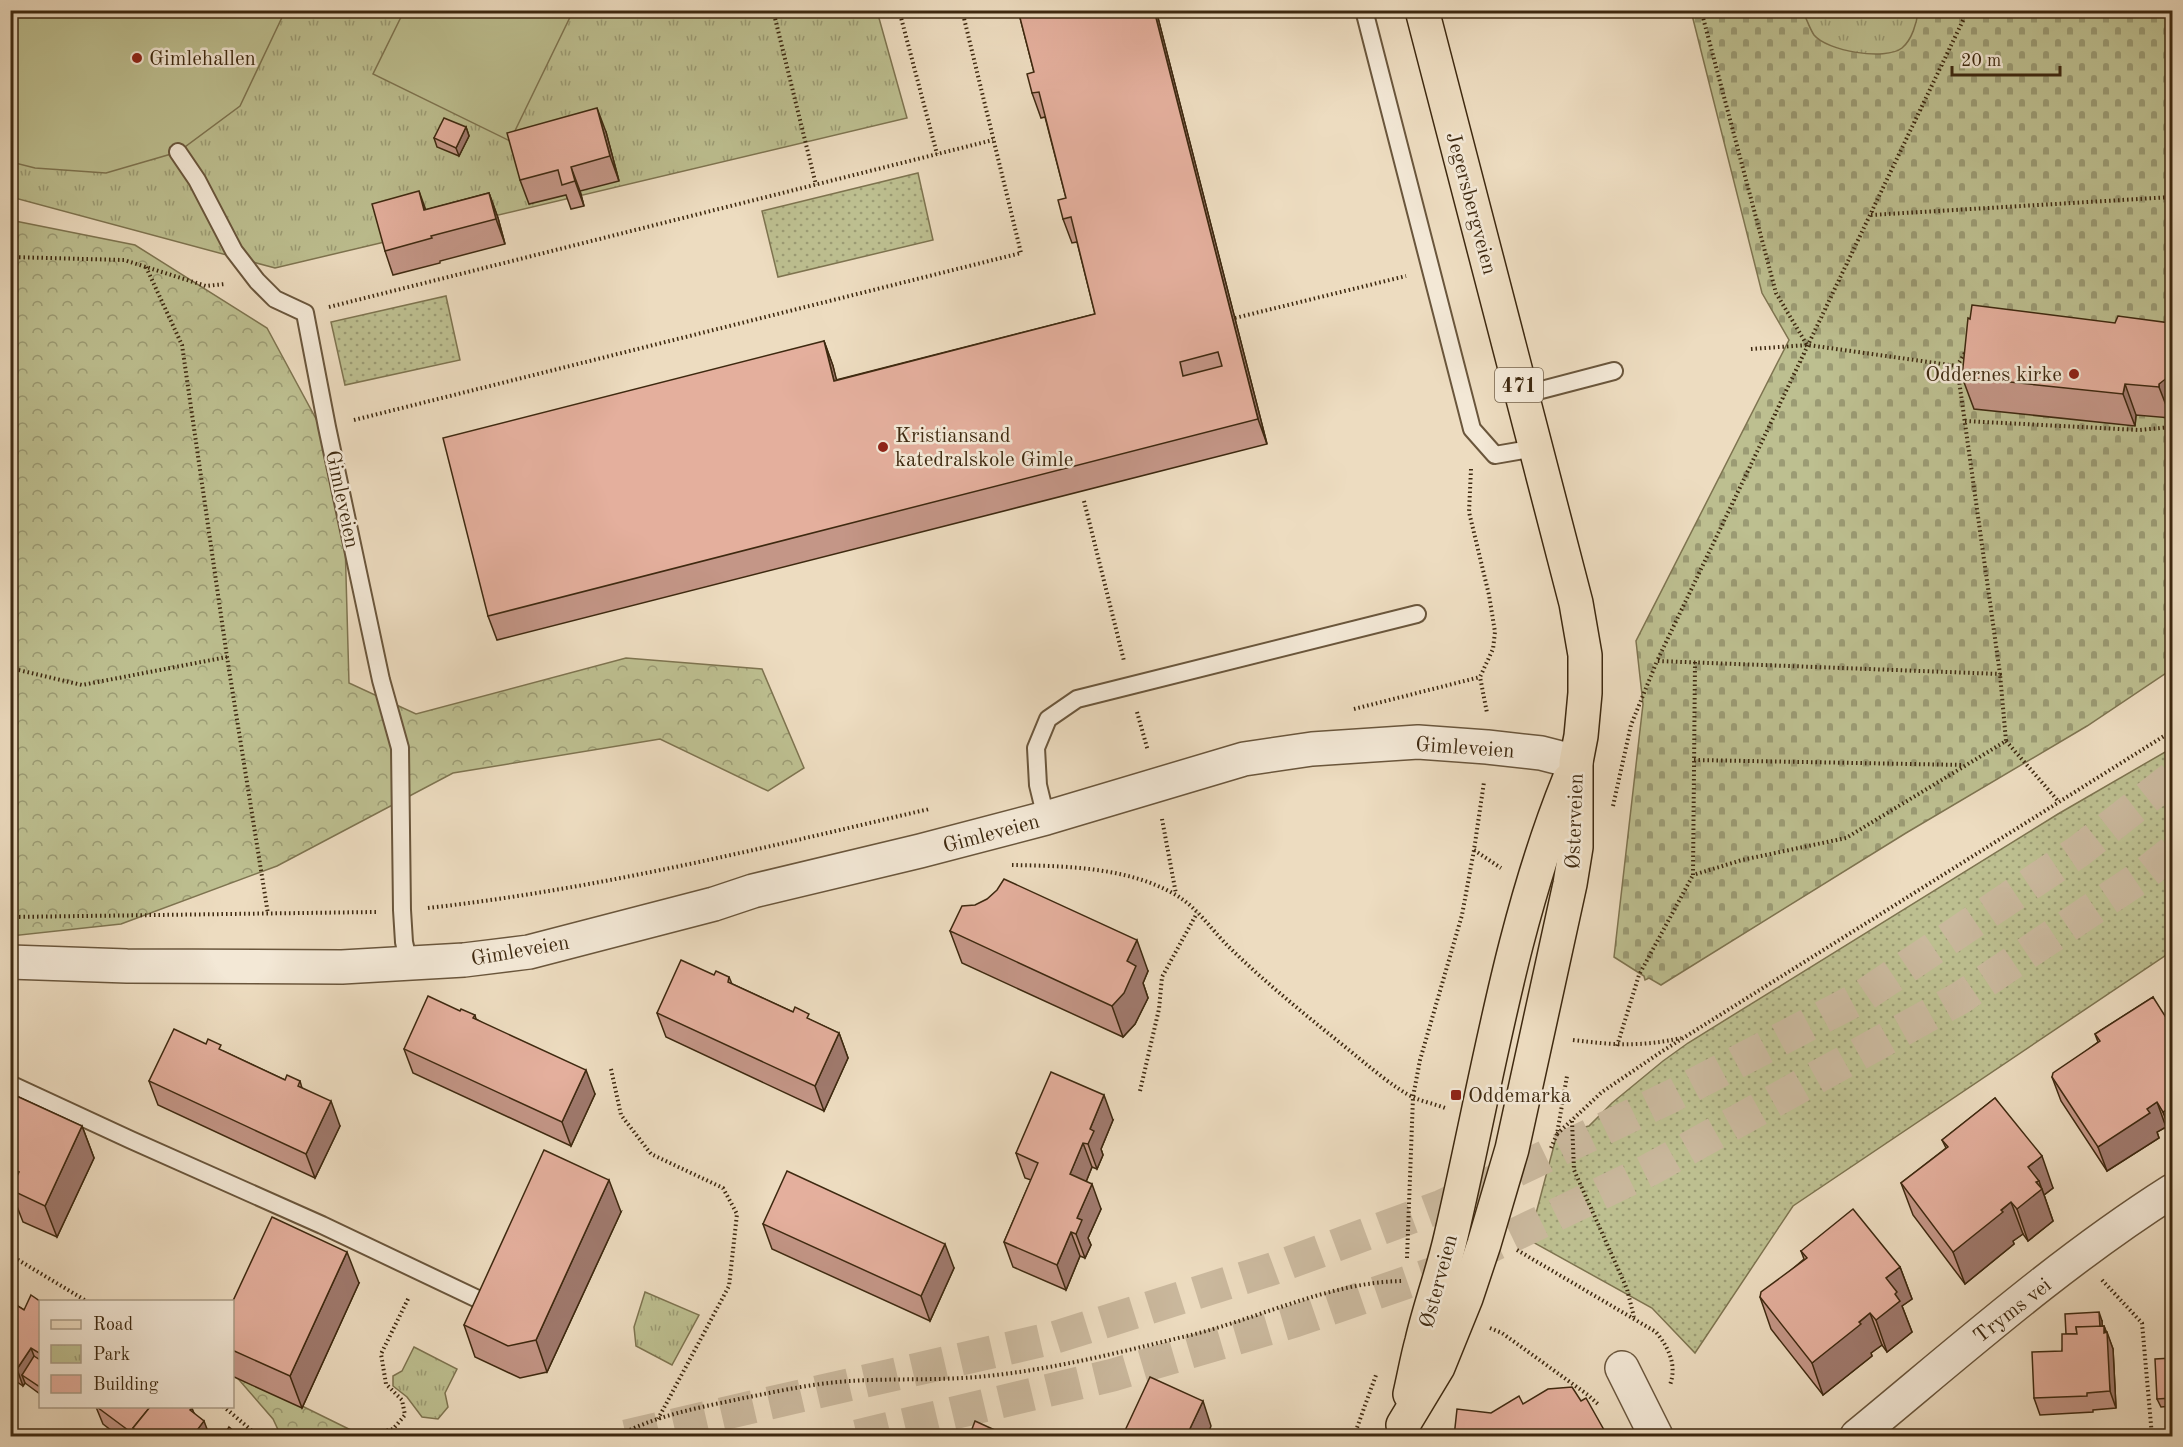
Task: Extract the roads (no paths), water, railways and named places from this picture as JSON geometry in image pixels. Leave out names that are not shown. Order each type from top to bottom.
[{"type":"main road","name":"Jegersbergveien","points":[[1422,10],[1576,603],[1585,655],[1582,725],[1576,762]]},
{"type":"main road","name":"Østerveien","points":[[1400,1431],[1438,1367],[1462,1308],[1512,1149],[1570,884],[1576,847],[1576,762]]},
{"type":"main road","name":"Østerveien","points":[[1400,1431],[1451,1238],[1500,1007],[1535,879],[1556,813],[1576,762]]},
{"type":"street","name":"Gimleveien","points":[[10,962],[272,968],[408,964],[529,952],[714,904],[753,891],[1046,818],[1244,759],[1312,749],[1418,742],[1541,753],[1576,762]]},
{"type":"street","name":"Tryms vei","points":[[1857,1437],[1987,1329],[2116,1228],[2170,1195]]},
{"type":"street","points":[[1622,1368],[1656,1437]]},
{"type":"lane","points":[[1364,10],[1472,429],[1495,455],[1536,448]]},
{"type":"lane","name":"Gimleveien","points":[[178,152],[197,180],[234,251],[257,281],[275,299],[305,313],[381,680],[400,748],[402,910],[408,964]]},
{"type":"lane","points":[[1522,395],[1614,371]]},
{"type":"lane","points":[[1046,818],[1038,785],[1036,748],[1048,719],[1077,699],[1417,614]]},
{"type":"lane","points":[[10,1084],[322,1225],[484,1302]]},
{"type":"tunnel","points":[[626,1436],[1053,1338],[1272,1269],[1442,1206],[1672,1096],[1863,996],[2079,851],[2172,778]]},
{"type":"tunnel","points":[[857,1436],[1113,1375],[1295,1321],[1437,1272],[1649,1170],[1960,998],[2142,876],[2172,852]]},
{"type":"place","name":"Gimlehallen","points":[[137,58]]},
{"type":"place","name":"Oddernes kirke","points":[[2074,374]]},
{"type":"place","name":"Kristiansand katedralskole Gimle","points":[[883,447]]},
{"type":"place","name":"Oddemarka","points":[[1456,1095]]}]
